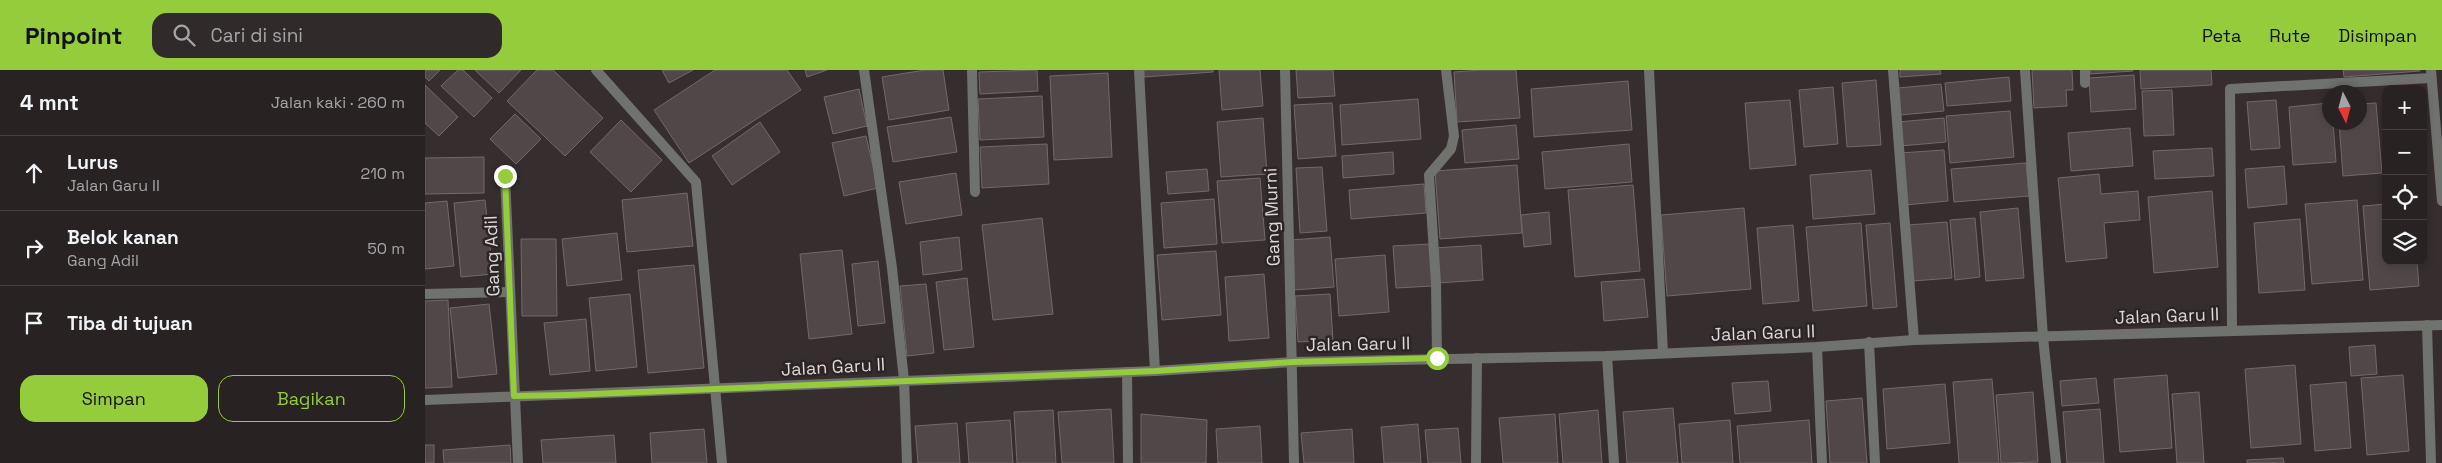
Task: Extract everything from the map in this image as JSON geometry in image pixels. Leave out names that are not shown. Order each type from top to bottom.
[{"type":"street","points":[[596,70],[696,182],[722,463]]},
{"type":"street","points":[[864,70],[892,268],[903,380],[907,463]]},
{"type":"street","points":[[971,70],[975,192]]},
{"type":"street","points":[[1139,70],[1155,371]]},
{"type":"street","name":"Gang Murni","points":[[1285,70],[1294,463]]},
{"type":"street","points":[[1437,358],[1436,284],[1429,175],[1451,149],[1454,136],[1446,70]]},
{"type":"street","points":[[1649,70],[1663,352]]},
{"type":"street","points":[[1893,70],[1914,340]]},
{"type":"street","points":[[2025,70],[2043,338],[2055,463]]},
{"type":"street","points":[[2085,70],[2085,83]]},
{"type":"street","points":[[2232,330],[2230,88],[2431,74],[2442,201]]},
{"type":"street","name":"Gang Adil","points":[[505,176],[518,463]]},
{"type":"street","points":[[425,294],[509,292]]},
{"type":"street","points":[[2427,325],[2431,463]]},
{"type":"street","name":"Jalan Garu II","points":[[425,400],[1155,371],[1293,362],[1607,356],[1663,352],[1817,347],[1914,340],[2043,338],[2232,330],[2442,325]]},
{"type":"street","points":[[1869,342],[1875,463]]},
{"type":"street","points":[[1817,347],[1821,463]]},
{"type":"street","points":[[1607,356],[1614,463]]},
{"type":"street","points":[[1476,463],[1477,358]]},
{"type":"street","points":[[1127,372],[1128,463]]},
{"type":"building","points":[[425,70],[440,70],[429,81],[425,77]]},
{"type":"building","points":[[458,70],[463,70],[492,98],[474,117],[441,86]]},
{"type":"building","points":[[475,70],[521,70],[499,93]]},
{"type":"building","points":[[537,70],[553,70],[603,118],[565,156],[507,101]]},
{"type":"building","points":[[662,70],[693,70],[669,83]]},
{"type":"building","points":[[715,70],[787,70],[801,90],[689,163],[654,110]]},
{"type":"building","points":[[805,70],[827,70],[807,77]]},
{"type":"building","points":[[925,70],[943,70],[949,110],[889,120],[882,77]]},
{"type":"building","points":[[1037,70],[1038,91],[980,94],[979,72]]},
{"type":"building","points":[[1144,70],[1213,70],[1213,72],[1144,77]]},
{"type":"building","points":[[1219,70],[1260,70],[1263,106],[1222,110]]},
{"type":"building","points":[[1296,70],[1333,70],[1335,96],[1298,98]]},
{"type":"building","points":[[1516,70],[1520,118],[1457,122],[1454,72]]},
{"type":"building","points":[[1900,70],[1940,70],[1941,74],[1900,77]]},
{"type":"building","points":[[2032,70],[2072,70],[2073,90],[2066,90],[2067,106],[2034,108]]},
{"type":"building","points":[[2090,70],[2133,70],[2133,71],[2090,74]]},
{"type":"building","points":[[2140,70],[2211,70],[2212,85],[2141,89]]},
{"type":"building","points":[[2343,70],[2420,70],[2420,71],[2344,77]]},
{"type":"building","points":[[1108,73],[1112,157],[1054,160],[1050,76]]},
{"type":"building","points":[[2134,75],[2136,109],[2091,112],[2089,78]]},
{"type":"building","points":[[2009,77],[2011,101],[1947,106],[1945,83]]},
{"type":"building","points":[[1876,80],[1881,145],[1847,147],[1842,83]]},
{"type":"building","points":[[1628,81],[1632,130],[1534,137],[1531,89]]},
{"type":"building","points":[[1941,84],[1944,111],[1900,115],[1898,88]]},
{"type":"building","points":[[425,85],[458,117],[439,136],[425,123]]},
{"type":"building","points":[[1833,87],[1838,144],[1804,147],[1799,90]]},
{"type":"building","points":[[859,89],[867,126],[833,134],[824,97]]},
{"type":"building","points":[[2172,90],[2174,135],[2144,136],[2142,91]]},
{"type":"building","points":[[1042,96],[1044,137],[980,140],[978,99]]},
{"type":"building","points":[[1418,99],[1421,139],[1342,145],[1340,105]]},
{"type":"building","points":[[1790,100],[1796,165],[1750,169],[1745,103]]},
{"type":"building","points":[[2276,100],[2280,148],[2251,150],[2247,102]]},
{"type":"building","points":[[1332,103],[1336,156],[1298,159],[1294,105]]},
{"type":"building","points":[[2376,103],[2382,173],[2343,176],[2340,130],[2367,130],[2367,104]]},
{"type":"building","points":[[2322,104],[2322,130],[2334,130],[2336,162],[2293,165],[2289,107]]},
{"type":"building","points":[[2010,111],[2014,157],[1950,163],[1946,116]]},
{"type":"building","points":[[515,114],[541,139],[516,164],[490,139]]},
{"type":"building","points":[[951,117],[957,152],[893,162],[887,127]]},
{"type":"building","points":[[1263,118],[1267,174],[1221,177],[1217,122]]},
{"type":"building","points":[[1944,118],[1946,142],[1900,146],[1897,122]]},
{"type":"building","points":[[621,120],[662,160],[631,192],[590,152]]},
{"type":"building","points":[[760,122],[780,152],[732,185],[712,156]]},
{"type":"building","points":[[1516,125],[1519,159],[1465,163],[1462,130]]},
{"type":"building","points":[[2130,128],[2133,166],[2071,171],[2068,133]]},
{"type":"building","points":[[866,136],[878,188],[844,196],[832,143]]},
{"type":"building","points":[[1047,144],[1049,184],[982,188],[980,147]]},
{"type":"building","points":[[1629,144],[1632,182],[1545,189],[1542,152]]},
{"type":"building","points":[[2212,148],[2214,176],[2155,179],[2153,151]]},
{"type":"building","points":[[1944,150],[1948,201],[1905,205],[1900,153]]},
{"type":"building","points":[[1393,152],[1394,174],[1343,178],[1342,156]]},
{"type":"building","points":[[484,157],[484,193],[425,194],[425,158]]},
{"type":"building","points":[[2026,163],[2029,196],[1954,202],[1951,169]]},
{"type":"building","points":[[1517,165],[1522,233],[1440,239],[1435,171]]},
{"type":"building","points":[[2284,166],[2287,204],[2248,208],[2245,169]]},
{"type":"building","points":[[1322,167],[1327,231],[1300,233],[1296,168]]},
{"type":"building","points":[[1207,169],[1209,191],[1168,194],[1166,172]]},
{"type":"building","points":[[1871,170],[1875,214],[1813,219],[1810,175]]},
{"type":"building","points":[[956,173],[962,215],[906,224],[899,182]]},
{"type":"building","points":[[2099,174],[2101,194],[2138,191],[2140,220],[2104,223],[2107,258],[2066,262],[2058,178]]},
{"type":"building","points":[[1260,178],[1265,240],[1222,243],[1217,181]]},
{"type":"building","points":[[1424,184],[1426,213],[1351,219],[1349,190]]},
{"type":"building","points":[[1633,185],[1640,271],[1575,277],[1568,190]]},
{"type":"building","points":[[2212,191],[2218,267],[2154,273],[2148,197]]},
{"type":"building","points":[[687,193],[693,246],[627,252],[622,200]]},
{"type":"building","points":[[1214,199],[1217,244],[1164,248],[1161,203]]},
{"type":"building","points":[[485,200],[493,274],[461,277],[454,203]]},
{"type":"building","points":[[2357,200],[2363,280],[2312,284],[2305,204]]},
{"type":"building","points":[[447,201],[454,266],[425,269],[425,203]]},
{"type":"building","points":[[2382,204],[2382,265],[2417,265],[2419,286],[2370,290],[2363,206]]},
{"type":"building","points":[[1744,208],[1751,289],[1667,296],[1661,215]]},
{"type":"building","points":[[2018,208],[2024,278],[1986,281],[1980,212]]},
{"type":"building","points":[[1549,212],[1551,244],[1524,247],[1521,215]]},
{"type":"building","points":[[1042,218],[1053,314],[993,320],[982,225]]},
{"type":"building","points":[[1975,218],[1980,277],[1955,280],[1950,220]]},
{"type":"building","points":[[2300,219],[2305,290],[2259,293],[2254,223]]},
{"type":"building","points":[[1947,222],[1952,278],[1913,281],[1908,225]]},
{"type":"building","points":[[1861,223],[1867,306],[1813,311],[1806,227]]},
{"type":"building","points":[[1890,223],[1897,307],[1873,309],[1866,225]]},
{"type":"building","points":[[1793,225],[1799,301],[1763,304],[1757,228]]},
{"type":"building","points":[[617,233],[622,280],[567,286],[562,239]]},
{"type":"building","points":[[959,237],[962,270],[923,275],[920,242]]},
{"type":"building","points":[[1330,237],[1334,287],[1294,290],[1291,240]]},
{"type":"building","points":[[521,239],[556,239],[557,316],[522,316]]},
{"type":"building","points":[[1430,244],[1433,286],[1396,288],[1393,246]]},
{"type":"building","points":[[1481,245],[1483,280],[1438,283],[1435,248]]},
{"type":"building","points":[[842,250],[852,334],[809,339],[800,254]]},
{"type":"building","points":[[1216,251],[1221,315],[1162,320],[1157,255]]},
{"type":"building","points":[[1385,255],[1389,312],[1339,316],[1335,259]]},
{"type":"building","points":[[878,261],[885,323],[858,326],[852,264]]},
{"type":"building","points":[[694,265],[704,368],[648,373],[638,270]]},
{"type":"building","points":[[1264,274],[1269,338],[1229,341],[1225,277]]},
{"type":"building","points":[[967,278],[974,347],[944,350],[936,282]]},
{"type":"building","points":[[1644,279],[1648,317],[1604,321],[1601,282]]},
{"type":"building","points":[[926,284],[934,353],[907,356],[900,286]]},
{"type":"building","points":[[630,294],[637,367],[596,371],[589,298]]},
{"type":"building","points":[[1330,294],[1333,340],[1298,342],[1295,296]]},
{"type":"building","points":[[448,300],[452,387],[425,388],[425,301]]},
{"type":"building","points":[[489,304],[497,374],[458,378],[450,308]]},
{"type":"building","points":[[586,319],[590,371],[550,375],[544,323]]},
{"type":"building","points":[[2375,345],[2377,374],[2351,376],[2349,347]]},
{"type":"building","points":[[2295,365],[2301,444],[2251,448],[2245,369]]},
{"type":"building","points":[[2167,375],[2172,448],[2120,452],[2114,379]]},
{"type":"building","points":[[2403,375],[2409,451],[2367,455],[2361,378]]},
{"type":"building","points":[[2096,378],[2099,403],[2062,406],[2060,381]]},
{"type":"building","points":[[1992,379],[1999,463],[1959,463],[1953,382]]},
{"type":"building","points":[[1768,381],[1771,411],[1735,414],[1732,383]]},
{"type":"building","points":[[2346,382],[2351,448],[2315,451],[2310,385]]},
{"type":"building","points":[[1945,384],[1950,443],[1887,449],[1883,389]]},
{"type":"building","points":[[2033,392],[2038,462],[2001,463],[1996,395]]},
{"type":"building","points":[[2199,392],[2204,463],[2177,463],[2172,394]]},
{"type":"building","points":[[1862,398],[1867,463],[1830,463],[1826,401]]},
{"type":"building","points":[[1673,408],[1678,463],[1627,463],[1623,412]]},
{"type":"building","points":[[1111,409],[1114,463],[1062,463],[1058,412]]},
{"type":"building","points":[[2100,409],[2104,463],[2067,463],[2063,412]]},
{"type":"building","points":[[1053,410],[1056,463],[1017,463],[1014,412]]},
{"type":"building","points":[[1598,410],[1602,463],[1563,463],[1559,414]]},
{"type":"building","points":[[1141,414],[1207,420],[1206,463],[1141,463]]},
{"type":"building","points":[[1555,414],[1558,463],[1503,463],[1499,418]]},
{"type":"building","points":[[1010,420],[1013,463],[969,463],[966,423]]},
{"type":"building","points":[[1730,420],[1733,463],[1682,463],[1679,424]]},
{"type":"building","points":[[1809,420],[1812,463],[1740,463],[1737,426]]},
{"type":"building","points":[[957,423],[960,463],[918,463],[915,426]]},
{"type":"building","points":[[1418,424],[1421,463],[1384,463],[1381,427]]},
{"type":"building","points":[[1260,426],[1262,463],[1218,463],[1216,429]]},
{"type":"building","points":[[1458,428],[1461,463],[1428,463],[1425,430]]},
{"type":"building","points":[[704,429],[707,463],[652,463],[650,433]]},
{"type":"building","points":[[1352,429],[1354,463],[1304,463],[1301,433]]},
{"type":"building","points":[[614,435],[616,463],[543,463],[541,440]]},
{"type":"building","points":[[425,445],[434,445],[434,463],[425,463]]},
{"type":"building","points":[[510,445],[511,463],[444,463],[443,450]]},
{"type":"building","points":[[2283,458],[2284,463],[2247,463],[2247,460]]},
{"type":"route","points":[[505,176],[514,396],[1155,371],[1293,362],[1437,358]]}]
